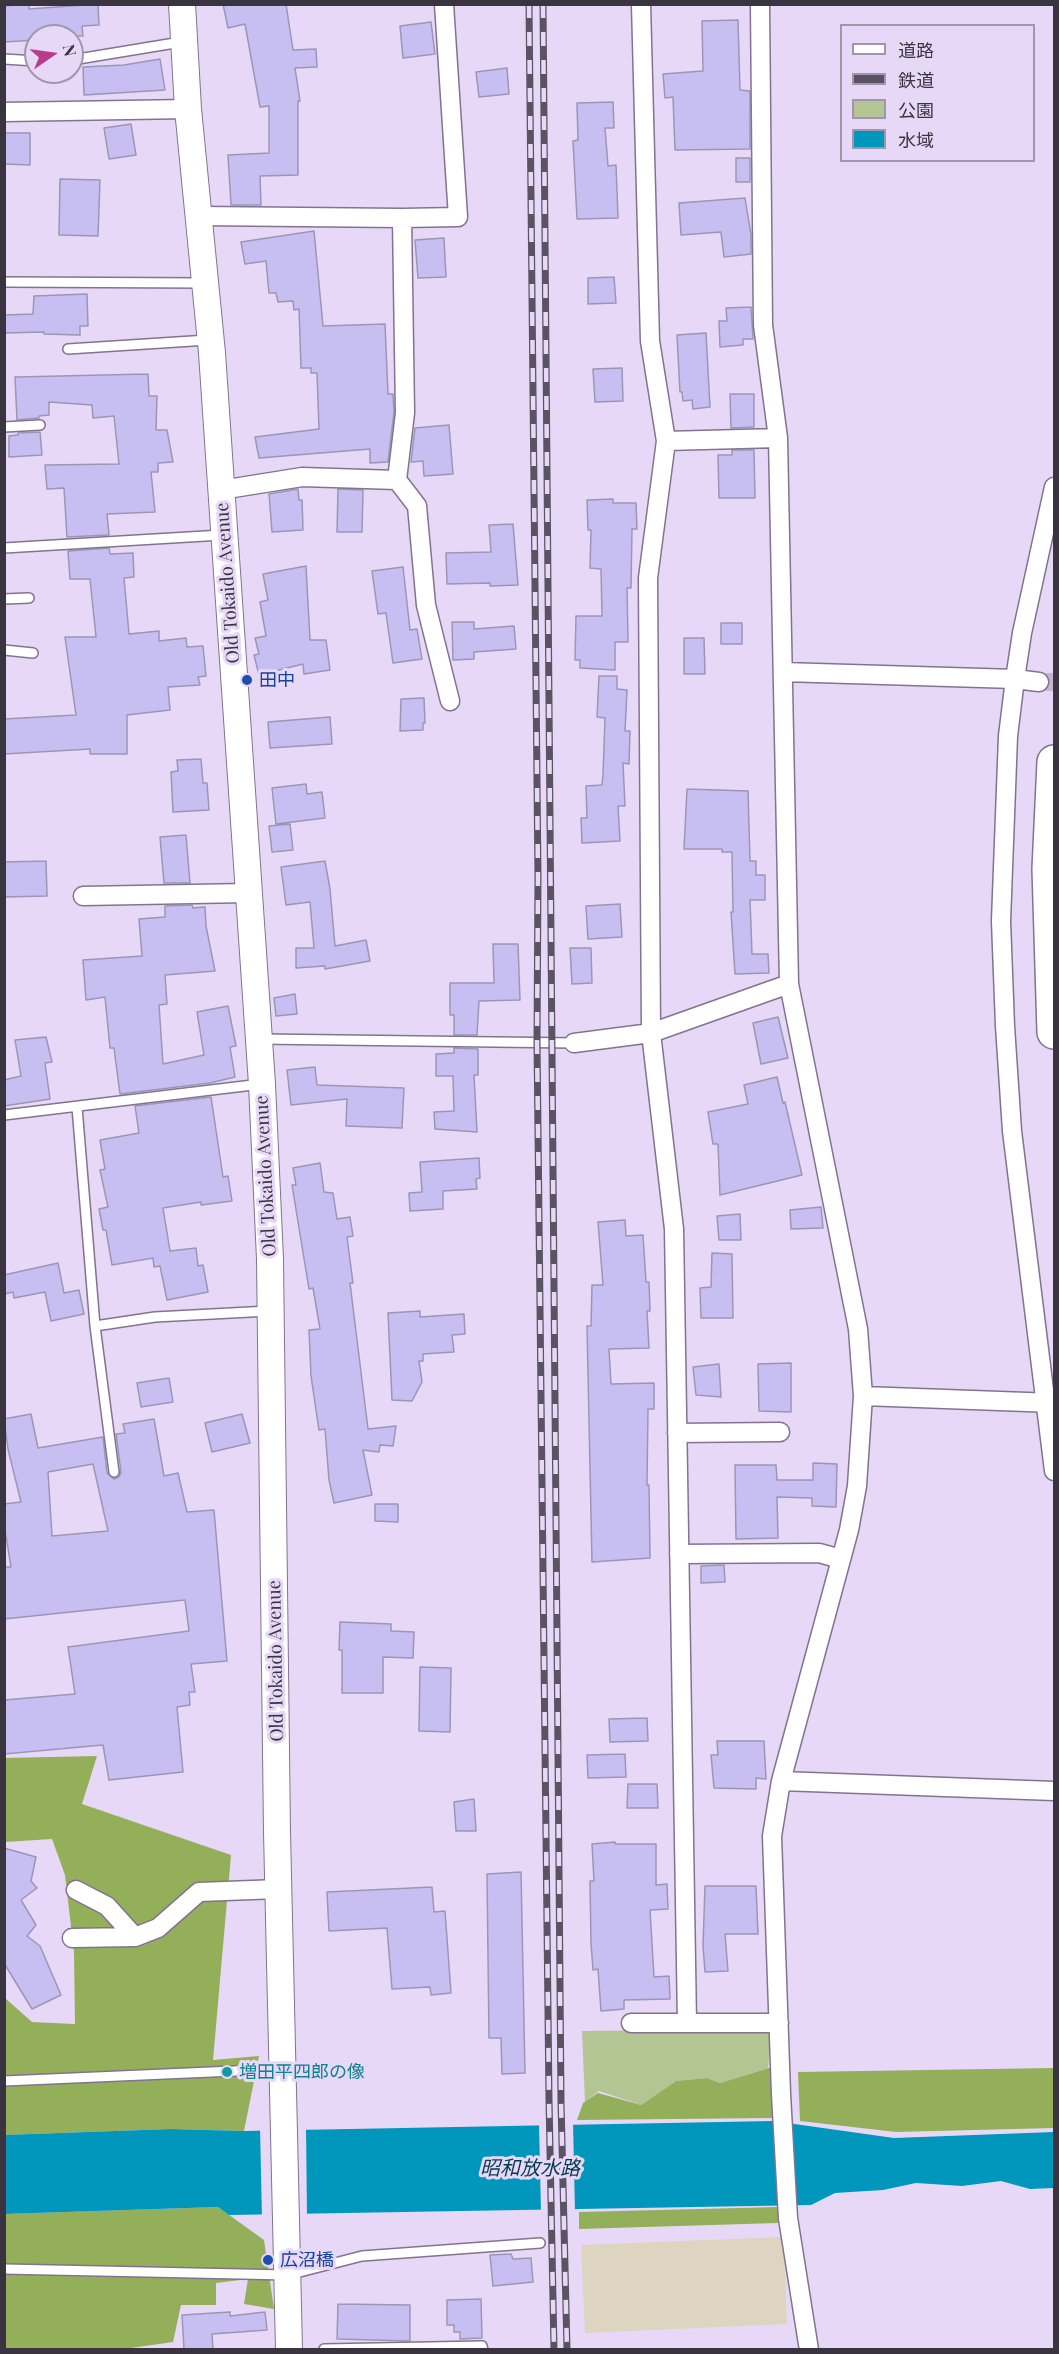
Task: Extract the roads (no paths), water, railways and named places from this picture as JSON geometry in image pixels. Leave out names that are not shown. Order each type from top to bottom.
[{"type":"highway","points":[[1054,762],[1049,869],[1054,1032]]},
{"type":"main road","name":"Old Tokaido Avenue","points":[[182,4],[188,109],[206,283],[225,534],[242,777],[247,893],[262,1084],[272,1311],[282,2076],[289,2349]]},
{"type":"street","points":[[200,216],[402,218],[458,216],[444,4]]},
{"type":"street","points":[[641,4],[650,341],[666,441],[648,578],[651,1034],[674,1229],[687,2023]]},
{"type":"street","points":[[760,4],[763,325],[778,438],[789,984],[858,1329],[863,1396],[857,1486],[841,1558],[781,1781],[772,1836],[788,2218],[809,2349]]},
{"type":"street","points":[[4,112],[188,109]]},
{"type":"street","points":[[402,218],[405,413],[397,480],[417,506],[426,605],[450,701]]},
{"type":"street","points":[[666,441],[778,438]]},
{"type":"street","points":[[221,490],[302,477],[397,480]]},
{"type":"street","points":[[1054,487],[1022,633],[1008,736],[1001,921],[1012,1131],[1050,1403],[1054,1471]]},
{"type":"street","points":[[783,672],[1015,679],[1039,682]]},
{"type":"street","points":[[83,896],[247,893]]},
{"type":"street","points":[[574,1043],[651,1034],[789,984]]},
{"type":"street","points":[[863,1396],[1050,1403]]},
{"type":"street","points":[[677,1433],[780,1432]]},
{"type":"street","points":[[679,1554],[819,1553],[841,1558]]},
{"type":"street","points":[[781,1781],[1054,1791]]},
{"type":"street","points":[[72,1938],[135,1937],[158,1928],[199,1892],[279,1889]]},
{"type":"street","points":[[76,1890],[107,1906],[135,1937]]},
{"type":"street","points":[[631,2024],[779,2023]]},
{"type":"lane","points":[[84,58],[184,42]]},
{"type":"lane","points":[[4,59],[24,60]]},
{"type":"lane","points":[[4,282],[206,283]]},
{"type":"lane","points":[[68,349],[210,340]]},
{"type":"lane","points":[[4,427],[40,425]]},
{"type":"lane","points":[[4,548],[225,534]]},
{"type":"lane","points":[[4,598],[29,598]]},
{"type":"lane","points":[[4,650],[33,653]]},
{"type":"lane","points":[[258,1039],[574,1043]]},
{"type":"lane","points":[[4,1115],[262,1084]]},
{"type":"lane","points":[[77,1107],[95,1326],[114,1472]]},
{"type":"lane","points":[[95,1326],[155,1317],[272,1311]]},
{"type":"lane","points":[[4,2081],[269,2068],[282,2076]]},
{"type":"lane","points":[[4,2269],[287,2266],[362,2256],[540,2242]]},
{"type":"lane","points":[[324,2349],[482,2346],[483,2349]]},
{"type":"water","name":"昭和放水路","points":[[773,2121],[894,2138],[1054,2132],[1054,2188],[1030,2189],[1001,2181],[962,2186],[916,2183],[883,2190],[835,2193],[811,2205],[229,2215],[218,2207],[5,2214],[4,2135],[171,2129],[244,2131]]},
{"type":"tunnel","points":[[1039,682],[1054,682]]},
{"type":"railway","points":[[529,4],[538,877],[537,1043],[554,2350]]},
{"type":"railway","points":[[543,4],[561,2102],[567,2350]]},
{"type":"place","name":"田中","points":[[247,680]]},
{"type":"place","name":"増田平四郎の像","points":[[227,2072]]},
{"type":"place","name":"広沼橋","points":[[268,2260]]}]
